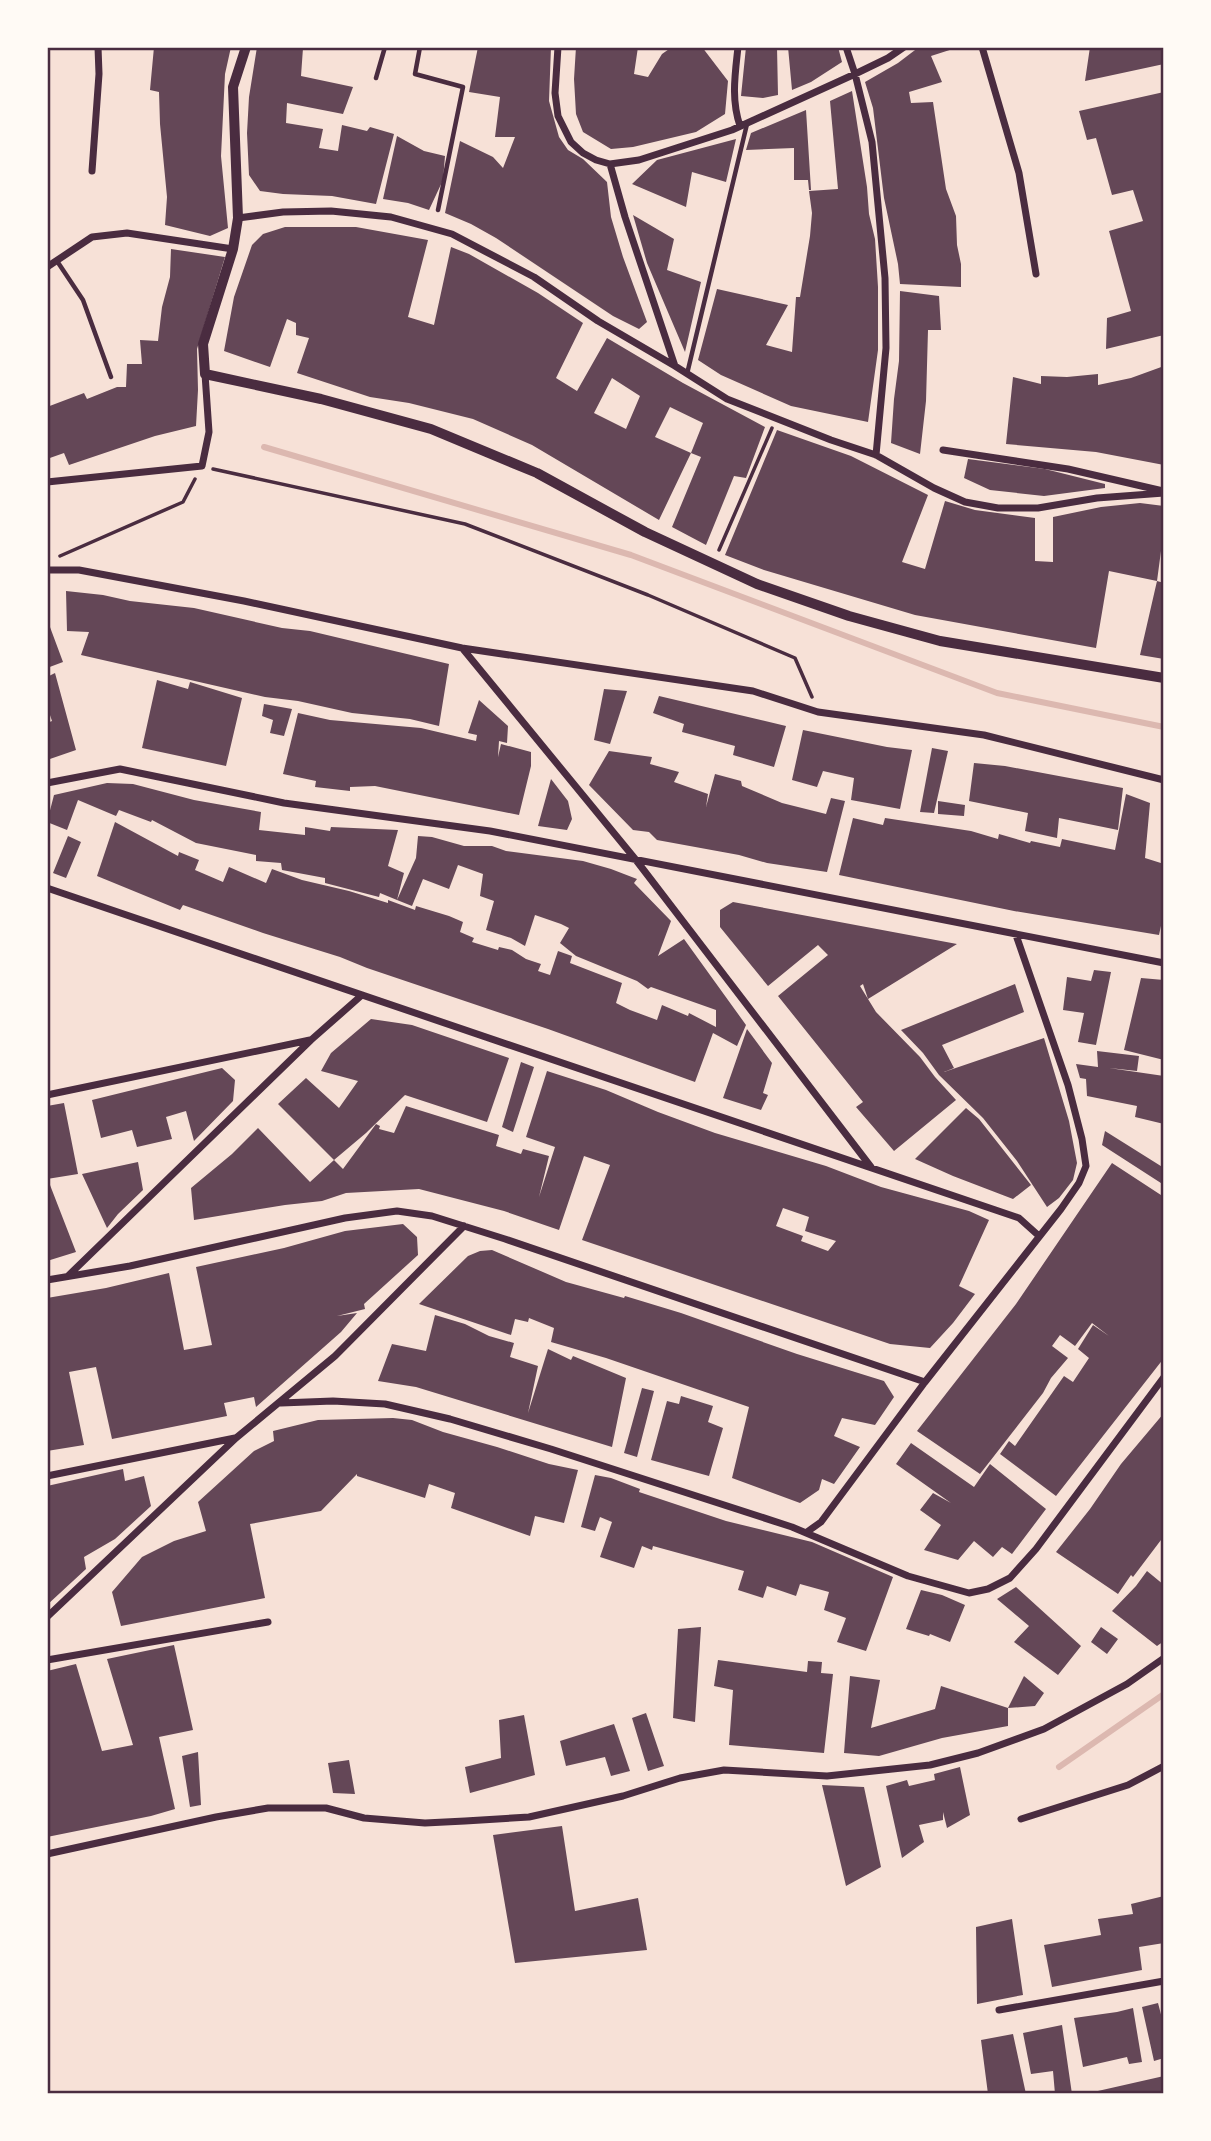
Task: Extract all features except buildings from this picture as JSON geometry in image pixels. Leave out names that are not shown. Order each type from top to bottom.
[{"type":"street","points":[[92,172],[99,74],[98,47]]},
{"type":"street","points":[[47,482],[202,466],[209,432],[203,344],[233,248],[237,218],[233,87],[246,47]]},
{"type":"street","points":[[558,47],[555,93],[558,116],[571,142],[583,153],[610,164],[639,160],[744,124],[855,74],[904,47]]},
{"type":"street","points":[[738,47],[733,84],[734,108],[744,124]]},
{"type":"street","points":[[846,47],[872,142],[885,278],[886,348],[876,456]]},
{"type":"street","points":[[982,47],[1018,173],[1036,274]]},
{"type":"street","points":[[610,164],[675,366]]},
{"type":"street","points":[[237,218],[283,212],[331,211],[391,217],[452,234],[534,277],[598,321],[727,399],[876,456],[965,502],[998,508],[1038,508],[1097,498],[1164,493]]},
{"type":"street","points":[[47,267],[92,237],[127,233],[233,248]]},
{"type":"street","points":[[205,374],[321,400],[431,429],[537,473],[645,532],[757,584],[849,616],[940,640],[1164,678]]},
{"type":"street","points":[[943,450],[1068,469],[1164,493]]},
{"type":"street","points":[[47,570],[79,570],[244,601],[462,648],[753,691],[818,712],[984,735],[1163,782]]},
{"type":"street","points":[[462,648],[636,860],[871,1168]]},
{"type":"street","points":[[47,783],[120,769],[284,803],[490,831],[1164,963]]},
{"type":"street","points":[[47,888],[1018,1218],[1039,1236]]},
{"type":"street","points":[[807,1532],[821,1522],[1079,1183],[1086,1166],[1068,1085],[1016,935]]},
{"type":"street","points":[[69,1276],[311,1040],[362,995]]},
{"type":"street","points":[[47,1095],[311,1040]]},
{"type":"street","points":[[47,1280],[130,1266],[345,1218],[397,1211],[432,1216],[464,1226],[925,1382]]},
{"type":"street","points":[[47,1617],[236,1438],[335,1356],[464,1226]]},
{"type":"street","points":[[281,1403],[333,1401],[385,1404],[450,1419],[807,1532],[908,1576],[969,1593],[988,1589],[1010,1578],[1036,1549],[1164,1377]]},
{"type":"street","points":[[47,1476],[236,1438]]},
{"type":"street","points":[[47,1660],[268,1622]]},
{"type":"street","points":[[47,1854],[268,1808],[326,1808],[364,1818],[425,1823],[529,1817],[623,1796],[680,1778],[724,1770],[827,1776],[930,1765],[978,1753],[1044,1729],[1128,1684],[1164,1658]]},
{"type":"street","points":[[1021,1819],[1128,1786],[1164,1766]]},
{"type":"street","points":[[999,2010],[1164,1982]]},
{"type":"lane","points":[[376,78],[385,47]]},
{"type":"lane","points":[[419,47],[415,74],[463,87],[438,210]]},
{"type":"lane","points":[[686,374],[744,124]]},
{"type":"lane","points":[[57,260],[83,300],[111,377]]},
{"type":"path","points":[[718,551],[776,418]]},
{"type":"path","points":[[55,558],[183,502],[202,466],[465,524],[648,595],[795,658],[818,712]]},
{"type":"waterway","points":[[264,447],[631,555],[997,693],[1164,727]]},
{"type":"waterway","points":[[1059,1767],[1164,1694]]}]
